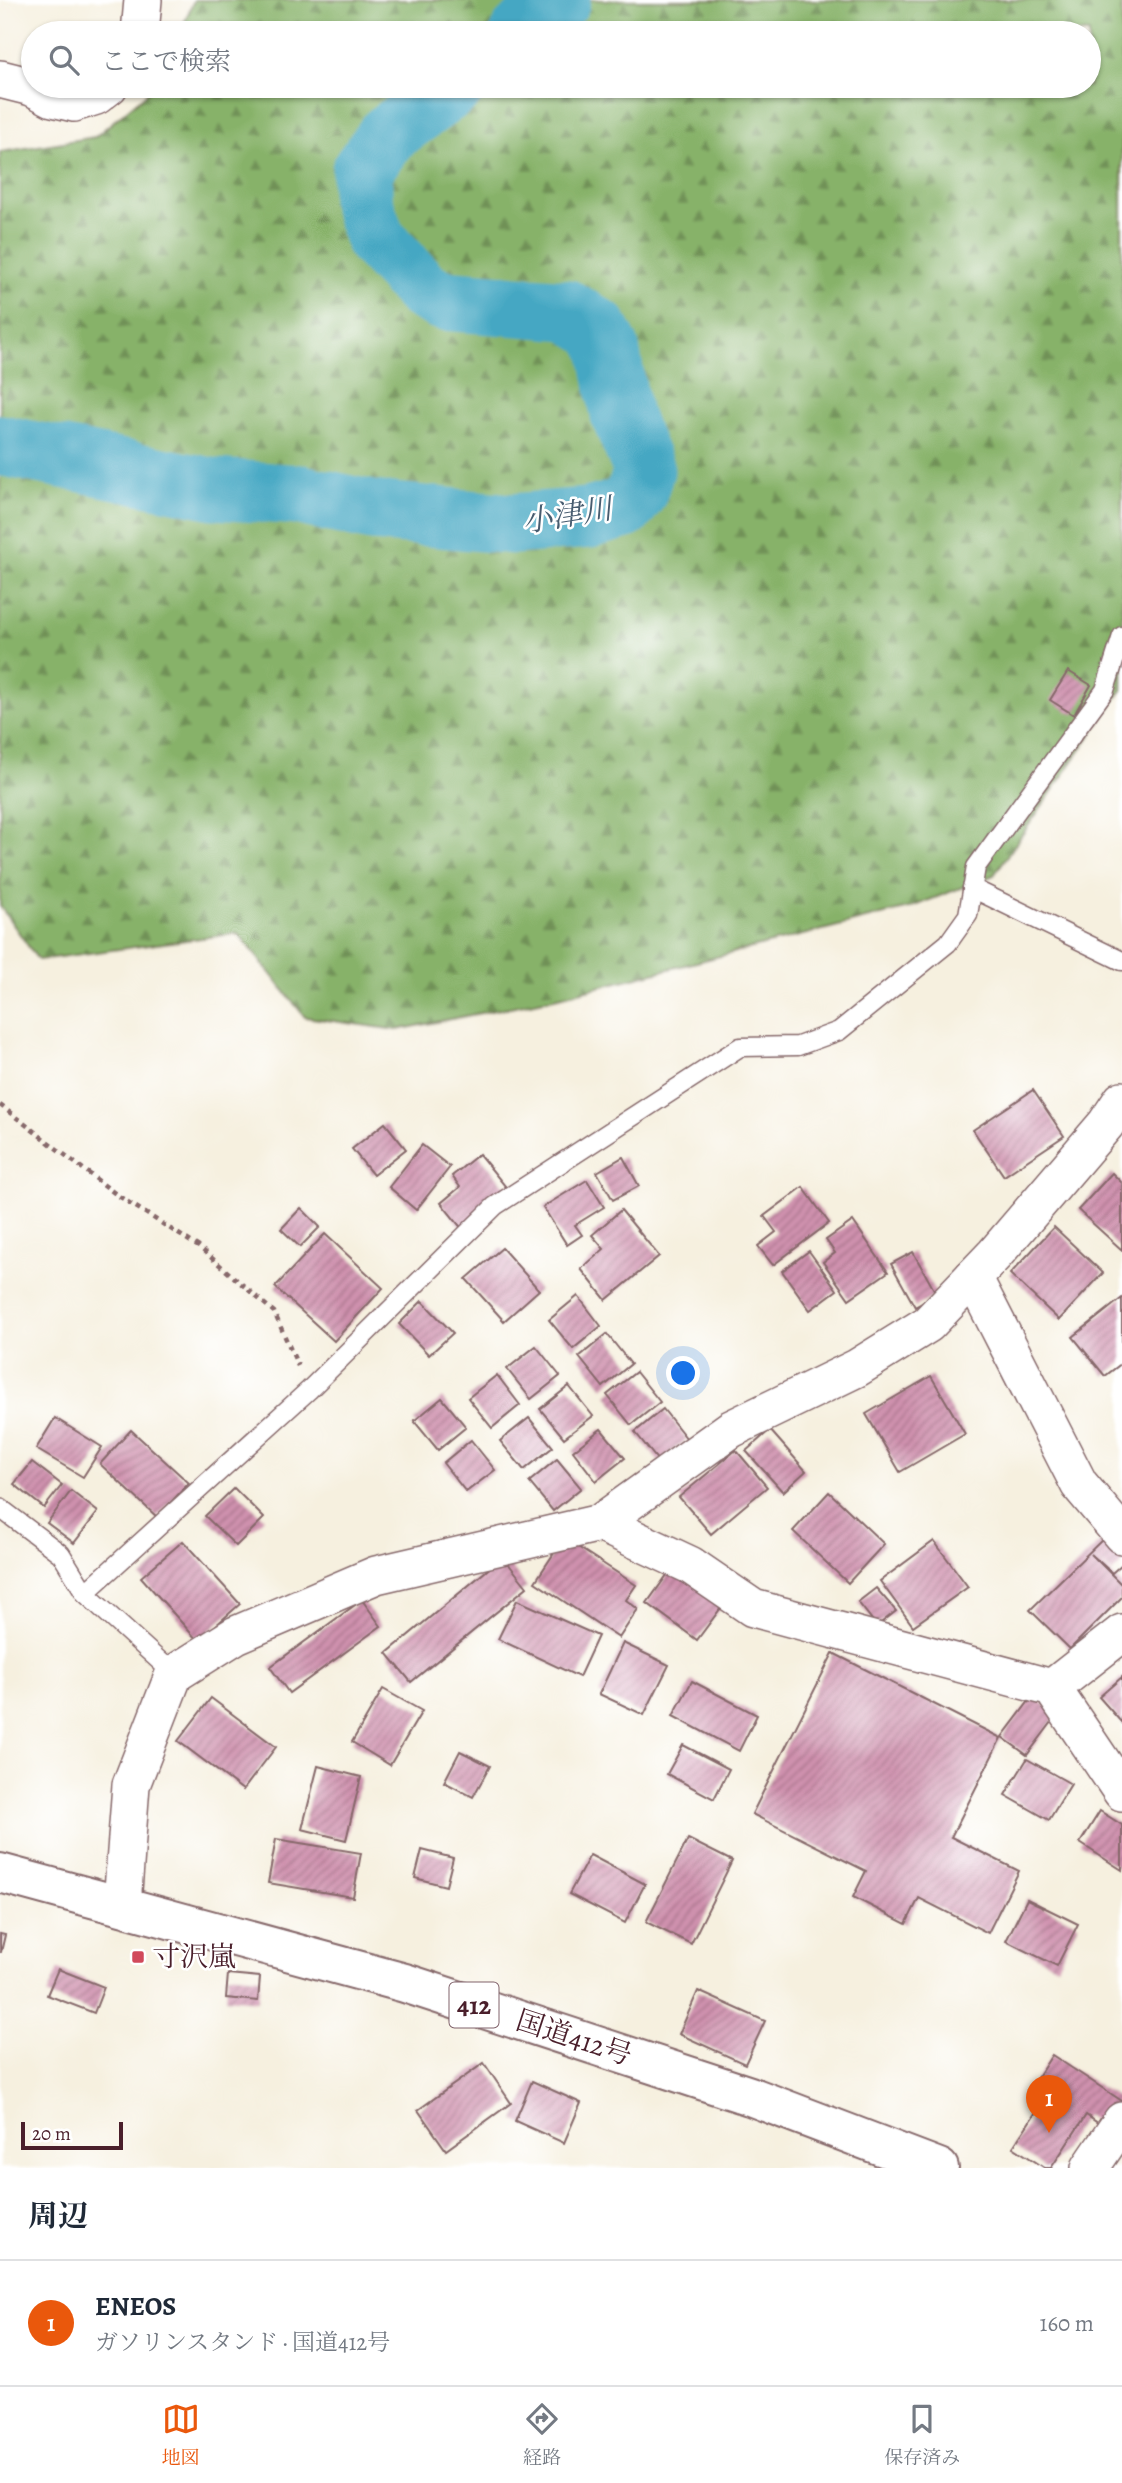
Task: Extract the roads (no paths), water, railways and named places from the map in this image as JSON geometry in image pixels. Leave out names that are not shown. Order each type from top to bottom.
[{"type":"highway","name":"国道412号","points":[[0,1873],[405,1983],[750,2096],[939,2168]]},
{"type":"street","points":[[142,21],[143,0]]},
{"type":"street","points":[[0,79],[21,84]]},
{"type":"street","points":[[53,98],[74,103],[90,98]]},
{"type":"street","points":[[122,1904],[131,1785],[174,1674],[236,1635],[376,1575],[600,1524],[731,1429],[857,1368],[928,1324],[995,1254],[1106,1124],[1122,1100]]},
{"type":"street","points":[[973,1276],[1079,1484],[1122,1535]]},
{"type":"street","points":[[600,1524],[690,1565],[752,1608],[1052,1688],[1122,1792]]},
{"type":"street","points":[[1052,1688],[1122,1633]]},
{"type":"street","points":[[1090,2168],[1122,2121]]},
{"type":"lane","points":[[85,1593],[309,1390],[495,1206],[740,1047],[798,1046],[839,1031],[948,943],[968,915],[975,867],[1105,690],[1122,636]]},
{"type":"lane","points":[[972,888],[1122,961]]},
{"type":"lane","points":[[0,1508],[61,1554],[85,1593],[174,1674]]},
{"type":"waterway","name":"小津川","points":[[535,21],[560,0]]},
{"type":"waterway","name":"小津川","points":[[0,445],[215,489],[301,495],[372,511],[513,524],[589,518],[625,508],[637,492],[644,470],[621,415],[609,348],[599,329],[567,310],[442,300],[423,290],[375,239],[362,201],[362,170],[388,134],[438,98]]},
{"type":"place","name":"寸沢嵐","points":[[138,1957]]},
{"type":"place","name":"ENEOS","points":[[1049,2133]]}]
